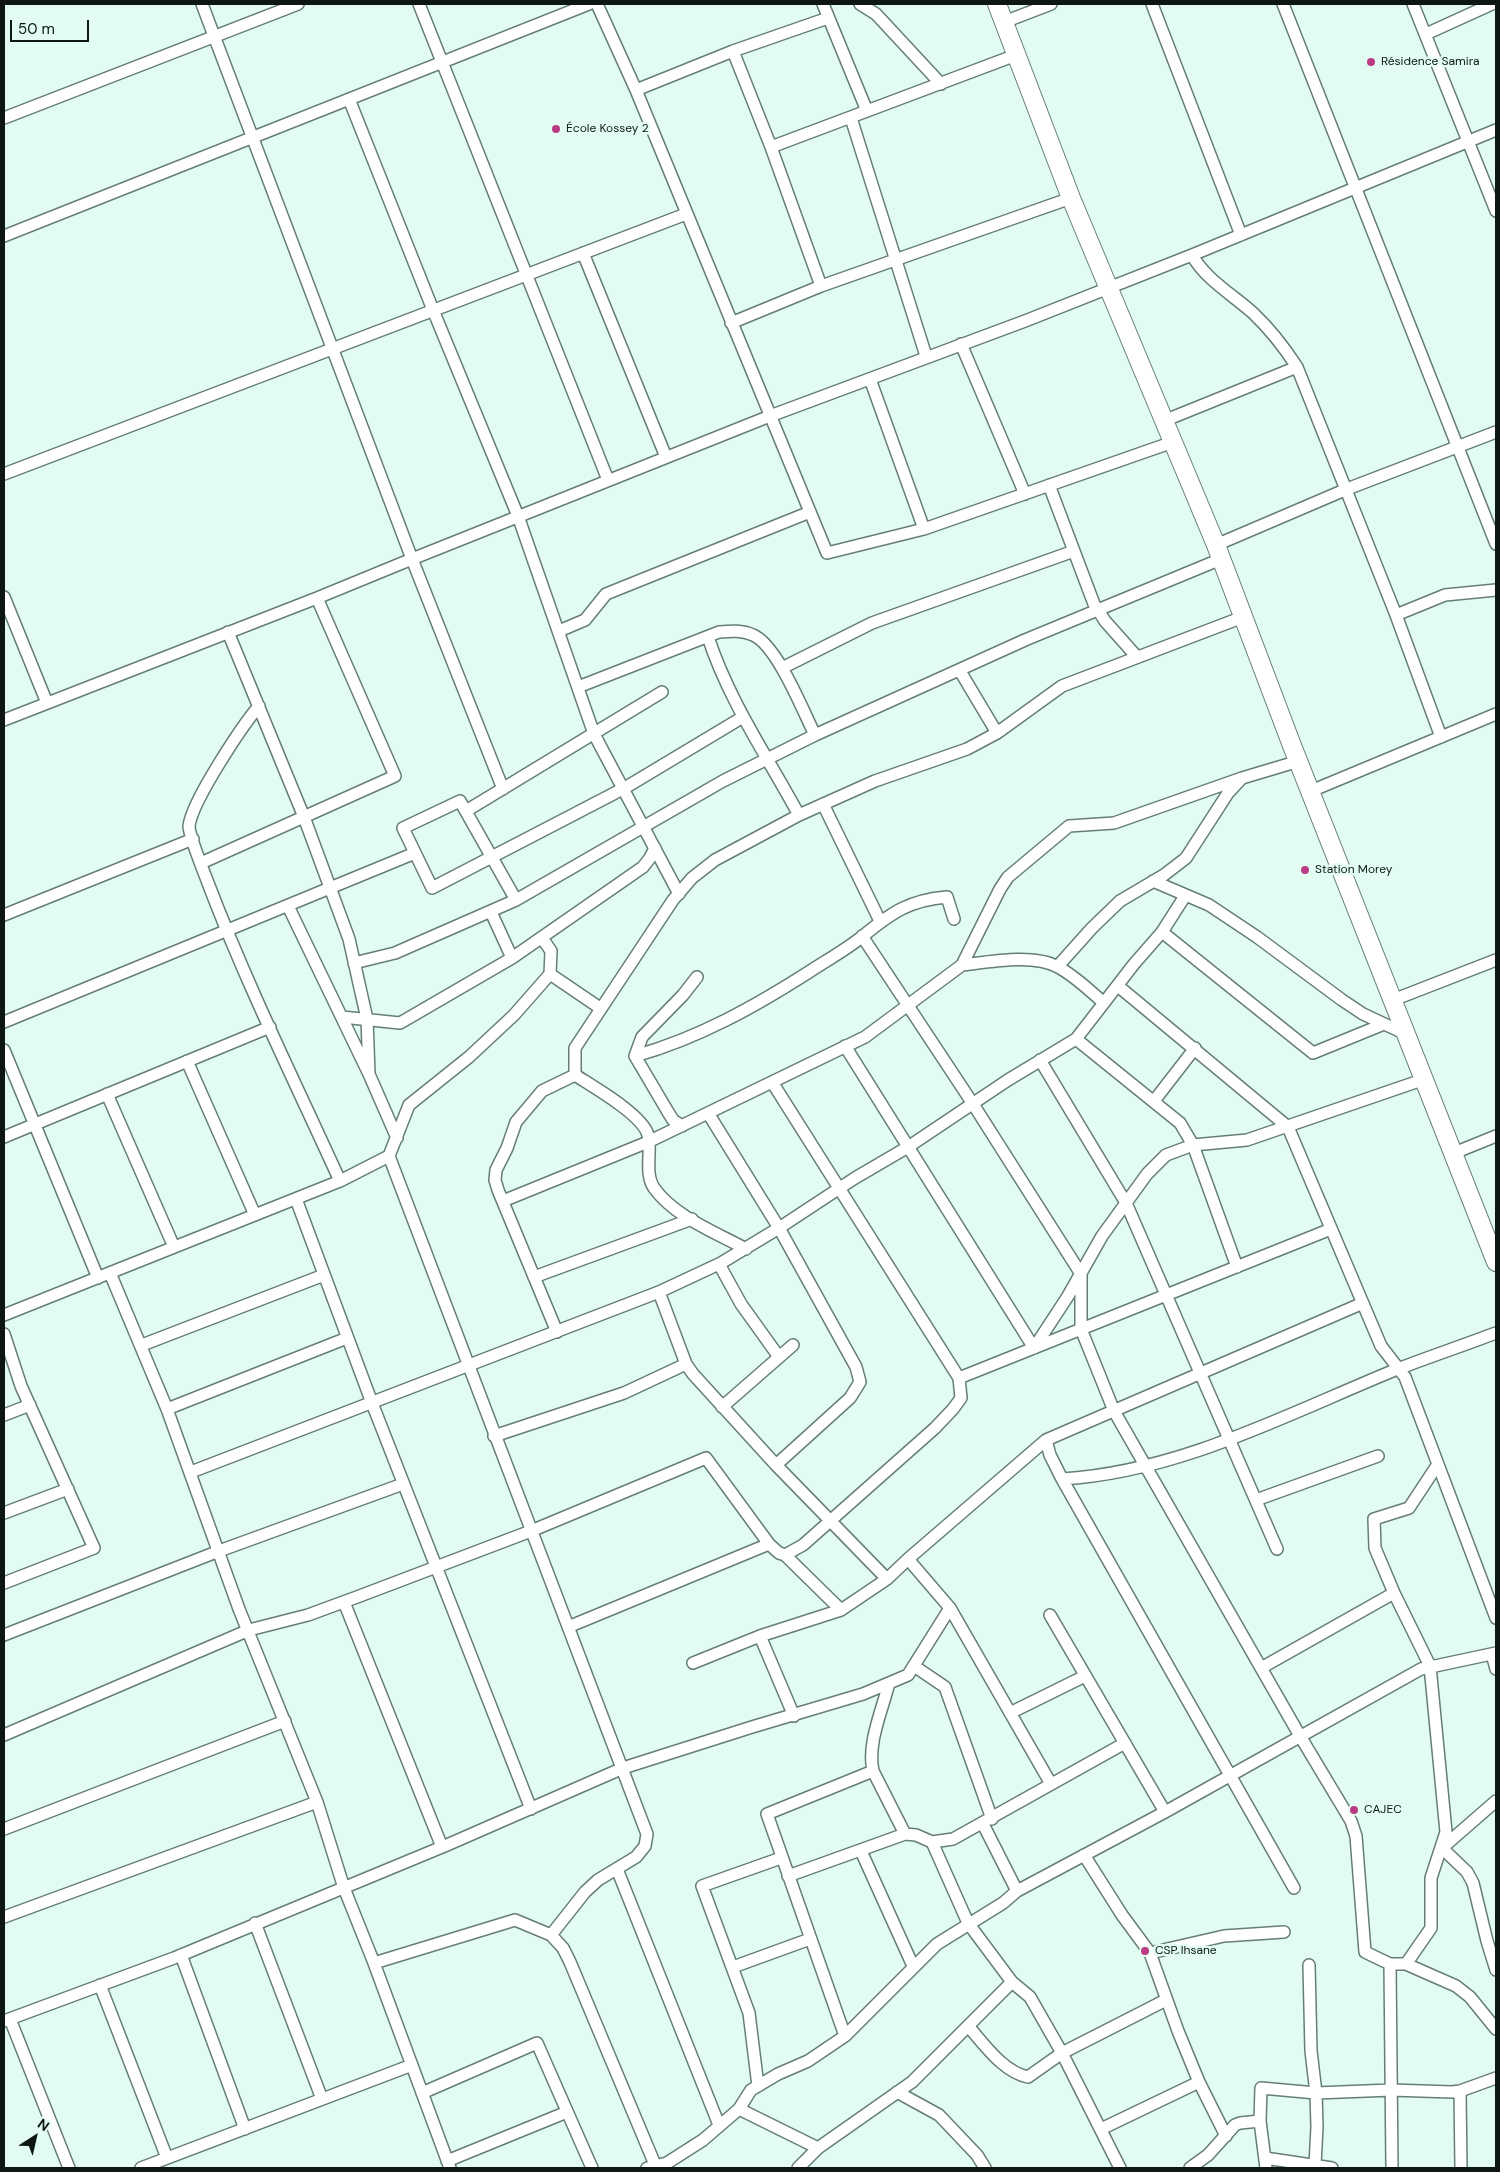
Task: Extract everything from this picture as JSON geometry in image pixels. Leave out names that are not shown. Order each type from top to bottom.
[{"type":"main road","points":[[997,4],[1071,198],[1166,420],[1173,442],[1219,552],[1496,1262]]},
{"type":"street","points":[[202,4],[412,558],[503,789]]},
{"type":"street","points":[[4,118],[298,4]]},
{"type":"street","points":[[419,4],[608,480]]},
{"type":"street","points":[[4,236],[590,4]]},
{"type":"street","points":[[598,4],[636,90],[827,553],[924,529],[1173,442]]},
{"type":"street","points":[[823,4],[867,111]]},
{"type":"street","points":[[860,4],[876,14],[941,84]]},
{"type":"street","points":[[1004,22],[1051,4]]},
{"type":"street","points":[[1152,4],[1241,235]]},
{"type":"street","points":[[1283,4],[1496,544]]},
{"type":"street","points":[[1413,4],[1496,211]]},
{"type":"street","points":[[1426,34],[1492,4]]},
{"type":"street","points":[[636,90],[733,51],[828,18]]},
{"type":"street","points":[[733,51],[772,147],[822,286]]},
{"type":"street","points":[[772,147],[1016,55]]},
{"type":"street","points":[[348,99],[518,516],[594,734],[679,894]]},
{"type":"street","points":[[851,118],[926,356]]},
{"type":"street","points":[[4,720],[317,598],[412,558],[770,416],[1192,255],[1496,130]]},
{"type":"street","points":[[731,323],[822,286],[1071,198]]},
{"type":"street","points":[[4,474],[686,214]]},
{"type":"street","points":[[583,253],[666,457]]},
{"type":"street","points":[[1192,255],[1204,273],[1247,308],[1276,336],[1297,367],[1347,489],[1441,737]]},
{"type":"street","points":[[961,344],[1025,494]]},
{"type":"street","points":[[1166,420],[1297,367]]},
{"type":"street","points":[[870,378],[924,529]]},
{"type":"street","points":[[354,963],[395,953],[516,900],[643,826],[768,758],[815,735],[1097,609],[1347,489],[1496,432]]},
{"type":"street","points":[[1049,485],[1097,609],[1136,657]]},
{"type":"street","points":[[558,631],[585,620],[606,594],[810,512]]},
{"type":"street","points":[[782,668],[872,623],[1074,551]]},
{"type":"street","points":[[1396,615],[1445,595],[1496,590]]},
{"type":"street","points":[[4,597],[6,611],[46,703]]},
{"type":"street","points":[[200,863],[395,776],[317,598]]},
{"type":"street","points":[[575,1075],[575,1048],[600,1008],[679,894],[692,878],[715,860],[799,815],[875,781],[967,749],[996,733],[1062,686],[1243,617]]},
{"type":"street","points":[[578,687],[719,632],[736,630],[754,635],[769,647],[782,668],[815,735]]},
{"type":"street","points":[[228,632],[304,817],[348,939],[367,1019],[369,1074]]},
{"type":"street","points":[[708,637],[719,672],[799,815]]},
{"type":"street","points":[[960,671],[996,733]]},
{"type":"street","points":[[466,811],[662,692]]},
{"type":"street","points":[[259,706],[242,727],[198,801],[189,827],[200,863],[226,930],[340,1181]]},
{"type":"street","points":[[1311,791],[1496,714]]},
{"type":"street","points":[[516,900],[492,857],[466,811],[460,801],[403,828],[432,888],[492,857],[623,789],[743,717]]},
{"type":"street","points":[[502,1201],[648,1142],[865,1037],[962,965],[1004,883],[1021,865],[1069,826],[1114,823],[1242,778],[1299,761]]},
{"type":"street","points":[[1058,966],[1092,928],[1120,901],[1186,858],[1228,794],[1242,778]]},
{"type":"street","points":[[823,804],[880,922]]},
{"type":"street","points":[[4,915],[193,839]]},
{"type":"street","points":[[342,1017],[400,1023],[512,958],[542,938],[579,910],[643,867],[650,858],[654,848]]},
{"type":"street","points":[[4,1022],[415,853]]},
{"type":"street","points":[[1153,881],[1209,905],[1257,937],[1342,1000],[1384,1024],[1408,1035]]},
{"type":"street","points":[[191,1472],[659,1292],[746,1249],[838,1189],[908,1147],[1040,1060],[1076,1039],[1162,932],[1185,896]]},
{"type":"street","points":[[635,1056],[670,1046],[750,1009],[862,936],[902,907],[926,899],[947,897],[954,920]]},
{"type":"street","points":[[288,906],[369,1074],[397,1138]]},
{"type":"street","points":[[491,912],[512,958]]},
{"type":"street","points":[[1162,932],[1313,1053],[1384,1024]]},
{"type":"street","points":[[862,936],[973,1104],[1081,1274],[1081,1329],[1114,1411],[1300,1736],[1351,1821],[1356,1836],[1365,1952],[1390,1964],[1406,1964],[1465,1991],[1496,2030]]},
{"type":"street","points":[[4,1316],[340,1181],[389,1156],[409,1105],[470,1057],[514,1015],[550,974],[551,951],[542,938]]},
{"type":"street","points":[[962,965],[1034,960],[1058,966],[1104,1003]]},
{"type":"street","points":[[1393,1000],[1496,960]]},
{"type":"street","points":[[550,974],[600,1008]]},
{"type":"street","points":[[635,1056],[642,1037],[683,995],[697,977]]},
{"type":"street","points":[[1118,986],[1288,1127],[1381,1346],[1405,1377],[1496,1618]]},
{"type":"street","points":[[4,1137],[270,1027]]},
{"type":"street","points":[[1076,1039],[1180,1123],[1193,1145],[1237,1267]]},
{"type":"street","points":[[846,1046],[1034,1348]]},
{"type":"street","points":[[1154,1101],[1195,1048]]},
{"type":"street","points":[[4,1050],[98,1278]]},
{"type":"street","points":[[635,1056],[668,1112],[682,1126]]},
{"type":"street","points":[[1040,1060],[1126,1203],[1277,1549]]},
{"type":"street","points":[[187,1061],[255,1215]]},
{"type":"street","points":[[575,1075],[606,1095],[640,1122],[648,1134],[650,1174],[653,1186],[672,1207],[746,1249]]},
{"type":"street","points":[[557,1332],[495,1180],[496,1170],[516,1122],[542,1091],[575,1075]]},
{"type":"street","points":[[1034,1348],[1081,1274],[1102,1236],[1158,1161],[1166,1155],[1193,1145],[1247,1140],[1425,1079]]},
{"type":"street","points":[[772,1082],[959,1378],[961,1398],[954,1409],[935,1428],[831,1521],[803,1545],[785,1555]]},
{"type":"street","points":[[107,1094],[174,1247]]},
{"type":"street","points":[[708,1113],[779,1228],[856,1367],[860,1382],[850,1398],[776,1465]]},
{"type":"street","points":[[1454,1153],[1496,1136]]},
{"type":"street","points":[[389,1156],[467,1367],[647,1834],[645,1846],[641,1852],[598,1880],[585,1892],[551,1935]]},
{"type":"street","points":[[296,1198],[403,1484],[530,1809]]},
{"type":"street","points":[[534,1276],[692,1219]]},
{"type":"street","points":[[959,1378],[1331,1229]]},
{"type":"street","points":[[719,1264],[742,1304],[779,1357]]},
{"type":"street","points":[[110,1273],[142,1345],[249,1630],[317,1802],[344,1888],[374,1962],[449,2165],[567,2112]]},
{"type":"street","points":[[142,1345],[324,1275]]},
{"type":"street","points":[[659,1292],[686,1364],[693,1374],[722,1408],[887,1579]]},
{"type":"street","points":[[693,1663],[760,1636],[841,1610],[887,1579],[1046,1440],[1363,1303]]},
{"type":"street","points":[[1062,1479],[1093,1477],[1146,1466],[1271,1424],[1399,1369],[1496,1333]]},
{"type":"street","points":[[4,1334],[21,1386],[94,1548],[4,1583]]},
{"type":"street","points":[[167,1409],[348,1338]]},
{"type":"street","points":[[722,1408],[793,1345]]},
{"type":"street","points":[[494,1436],[624,1393],[686,1364]]},
{"type":"street","points":[[4,1415],[30,1405]]},
{"type":"street","points":[[1046,1440],[1062,1479],[1294,1888]]},
{"type":"street","points":[[1256,1500],[1378,1456]]},
{"type":"street","points":[[4,1735],[249,1630],[344,1602],[531,1531],[706,1458],[770,1544],[779,1553],[785,1555],[841,1610]]},
{"type":"street","points":[[1406,1964],[1431,1928],[1431,1878],[1446,1832],[1430,1666],[1394,1593],[1375,1548],[1374,1519],[1409,1508],[1438,1464]]},
{"type":"street","points":[[4,1635],[219,1551],[403,1484]]},
{"type":"street","points":[[4,1513],[68,1489]]},
{"type":"street","points":[[568,1627],[770,1544]]},
{"type":"street","points":[[908,1559],[950,1608],[980,1656],[1010,1714],[1051,1784]]},
{"type":"street","points":[[1261,1668],[1394,1593]]},
{"type":"street","points":[[344,1602],[442,1847]]},
{"type":"street","points":[[69,2168],[7,2020],[181,1955],[442,1847],[623,1768],[862,1694],[908,1675],[950,1608]]},
{"type":"street","points":[[1050,1615],[1165,1812]]},
{"type":"street","points":[[760,1636],[794,1716]]},
{"type":"street","points":[[374,1962],[515,1920],[551,1935],[563,1948],[570,1962],[652,2167],[667,2163],[703,2140],[739,2109],[751,2090],[778,2074],[808,2061],[844,2036],[937,1944],[1003,1903],[1017,1891],[1165,1812],[1421,1669],[1494,1654],[1496,1669]]},
{"type":"street","points":[[914,1666],[945,1687],[987,1821],[1017,1891]]},
{"type":"street","points":[[1010,1714],[1085,1676]]},
{"type":"street","points":[[889,1683],[872,1746],[871,1761],[873,1771],[905,1834]]},
{"type":"street","points":[[4,1829],[285,1721]]},
{"type":"street","points":[[788,1876],[905,1834],[916,1835],[932,1842],[953,1840],[1125,1743]]},
{"type":"street","points":[[844,2036],[767,1814],[873,1771]]},
{"type":"street","points":[[1442,1848],[1496,1801]]},
{"type":"street","points":[[4,1917],[317,1802]]},
{"type":"street","points":[[932,1842],[968,1923],[1012,1982],[1030,1997],[1062,2053],[1120,2168]]},
{"type":"street","points":[[1442,1848],[1467,1872],[1473,1883],[1486,1941],[1496,1970]]},
{"type":"street","points":[[861,1851],[913,1966]]},
{"type":"street","points":[[1084,1855],[1122,1915],[1150,1953],[1166,2000],[1199,2082],[1226,2136]]},
{"type":"street","points":[[758,2086],[750,2014],[702,1886],[781,1858]]},
{"type":"street","points":[[617,1869],[719,2125]]},
{"type":"street","points":[[255,1924],[322,2099]]},
{"type":"street","points":[[1150,1953],[1224,1936],[1284,1932]]},
{"type":"street","points":[[733,1968],[810,1939]]},
{"type":"street","points":[[181,1955],[245,2129]]},
{"type":"street","points":[[1390,1964],[1392,2168]]},
{"type":"street","points":[[1309,1965],[1311,2051],[1316,2093],[1315,2164]]},
{"type":"street","points":[[798,2168],[818,2148],[912,2082],[1012,1982]]},
{"type":"street","points":[[100,1985],[167,2158]]},
{"type":"street","points":[[968,2026],[1009,2069],[1020,2076],[1028,2077],[1062,2053],[1166,2000]]},
{"type":"street","points":[[422,2093],[537,2043],[592,2168]]},
{"type":"street","points":[[141,2168],[412,2065]]},
{"type":"street","points":[[1332,2168],[1315,2164],[1266,2163],[1260,2121],[1261,2088],[1316,2093],[1391,2090],[1460,2091],[1496,2078]]},
{"type":"street","points":[[1101,2129],[1199,2082]]},
{"type":"street","points":[[1460,2091],[1461,2168]]},
{"type":"street","points":[[898,2092],[938,2114],[977,2155],[985,2168]]},
{"type":"street","points":[[739,2109],[818,2148]]},
{"type":"street","points":[[1190,2168],[1208,2155],[1234,2125],[1240,2122],[1260,2121]]},
{"type":"place","name":"Résidence Samira","points":[[1371,62]]},
{"type":"place","name":"École Kossey 2","points":[[556,129]]},
{"type":"place","name":"Station Morey","points":[[1305,870]]},
{"type":"place","name":"CAJEC","points":[[1354,1810]]},
{"type":"place","name":"CSP Ihsane","points":[[1145,1951]]}]
